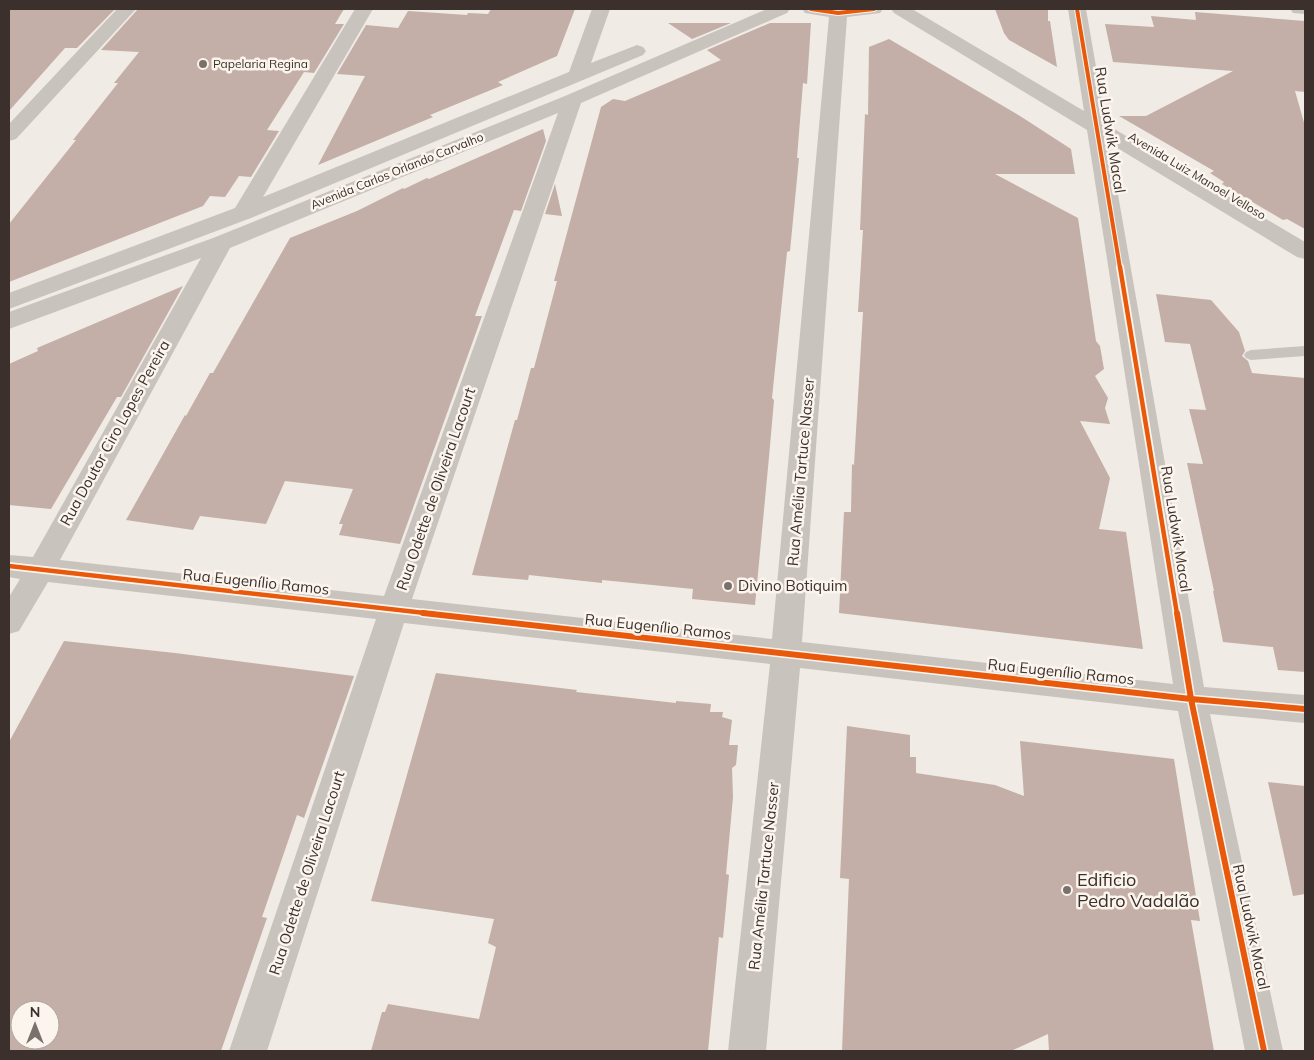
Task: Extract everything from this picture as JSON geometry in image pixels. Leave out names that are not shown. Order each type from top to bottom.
[{"type":"street","points":[[9,134],[127,9]]},
{"type":"street","points":[[242,213],[364,9]]},
{"type":"street","name":"Rua Odette de Oliveira Lacourt","points":[[248,1051],[394,610],[601,9]]},
{"type":"street","name":"Avenida Carlos Orlando Carvalho","points":[[9,321],[221,243],[574,88],[743,9]]},
{"type":"street","name":"Avenida Carlos Orlando Carvalho","points":[[9,300],[782,9]]},
{"type":"street","points":[[811,9],[838,13],[874,9]]},
{"type":"street","name":"Avenida Luiz Manoel Velloso","points":[[900,9],[1305,252]]},
{"type":"street","name":"Rua Ludwik Macal","points":[[1077,9],[1191,699],[1264,1051]]},
{"type":"street","points":[[1299,9],[1305,9]]},
{"type":"street","name":"Rua Amélia Tartuce Nasser","points":[[747,1051],[786,654],[838,13]]},
{"type":"street","name":"Rua Doutor Ciro Lopes Pereira","points":[[9,622],[40,570],[221,243]]},
{"type":"street","name":"Rua Eugenílio Ramos","points":[[9,566],[1191,699],[1305,709]]},
{"type":"lane","points":[[1251,355],[1305,351]]},
{"type":"building","points":[[9,9],[115,9],[77,48],[65,48],[9,111]]},
{"type":"building","points":[[138,9],[344,9],[335,24],[344,24],[314,73],[304,72],[267,130],[279,131],[251,177],[239,176],[225,197],[210,196],[203,206],[9,282],[9,224],[76,140],[73,140],[118,83],[114,83],[139,52],[101,50]]},
{"type":"building","points":[[491,9],[575,9],[557,56],[498,82],[503,85],[430,115],[433,117],[318,165],[365,76],[337,74],[366,25],[398,28],[408,11],[467,15],[468,13],[488,14]]},
{"type":"building","points":[[995,9],[1048,10],[1048,21],[1050,21],[1057,67],[1009,40],[1004,33]]},
{"type":"building","points":[[1195,12],[1305,21],[1305,92],[1295,91],[1305,126],[1305,229],[1287,219],[1283,220],[1222,184],[1224,182],[1210,173],[1214,171],[1119,116],[1146,116],[1233,71],[1113,62],[1105,24],[1154,27],[1151,16],[1196,20]]},
{"type":"building","points":[[668,23],[731,23],[692,39]]},
{"type":"building","points":[[770,23],[811,23],[807,84],[803,83],[797,158],[799,158],[790,251],[787,252],[772,398],[774,400],[755,605],[692,599],[693,589],[602,580],[602,583],[529,575],[528,580],[472,575],[515,420],[517,420],[531,368],[534,368],[557,281],[554,281],[601,107],[613,99],[625,101],[721,60],[707,50]]},
{"type":"building","points":[[889,39],[1020,116],[1071,149],[1075,174],[995,174],[1078,218],[1096,341],[1100,346],[1104,369],[1095,376],[1108,398],[1105,408],[1110,424],[1080,421],[1110,478],[1099,529],[1126,532],[1143,649],[839,613],[844,512],[851,512],[852,464],[854,465],[863,312],[858,312],[863,230],[860,230],[865,114],[868,115],[869,47]]},
{"type":"building","points":[[543,129],[546,141],[521,211],[514,210],[475,316],[482,316],[400,544],[339,535],[343,524],[339,524],[353,489],[285,481],[266,524],[200,516],[193,530],[126,520],[185,415],[210,373],[213,373],[290,238],[357,211],[403,188],[427,178],[429,179]]},
{"type":"building","points":[[555,184],[562,216],[545,214]]},
{"type":"building","points":[[183,286],[121,397],[117,397],[51,509],[9,505],[9,364],[38,351],[37,348]]},
{"type":"building","points":[[1156,294],[1211,300],[1239,332],[1245,351],[1242,356],[1248,361],[1252,373],[1305,378],[1305,672],[1278,670],[1273,647],[1223,642],[1187,463],[1203,464],[1189,409],[1206,410],[1190,344],[1165,342]]},
{"type":"building","points":[[64,641],[354,676],[304,818],[297,815],[262,917],[267,918],[221,1051],[9,1051],[9,742]]},
{"type":"building","points":[[436,673],[577,690],[576,692],[676,703],[676,701],[711,704],[710,712],[723,712],[722,717],[732,720],[729,745],[738,745],[736,765],[732,768],[733,797],[726,874],[729,875],[723,938],[719,937],[708,1051],[371,1051],[382,1012],[385,1012],[388,1004],[479,1019],[496,947],[488,943],[494,919],[371,901]]},
{"type":"building","points":[[847,726],[910,735],[910,757],[916,757],[916,773],[995,785],[1024,796],[1020,741],[1174,759],[1200,921],[1191,920],[1214,1051],[1049,1051],[1048,1034],[1011,1051],[842,1051],[849,879],[840,878]]},
{"type":"building","points":[[1268,782],[1305,786],[1305,894],[1293,896]]},
{"type":"cycle path","points":[[811,9],[838,13],[874,9]]},
{"type":"cycle path","points":[[1077,9],[1191,699],[1264,1051]]},
{"type":"cycle path","points":[[9,566],[1191,699],[1305,709]]},
{"type":"place","name":"Papelaria Regina","points":[[203,64]]},
{"type":"place","name":"Divino Botiquim","points":[[728,586]]},
{"type":"place","name":"Edificio Pedro Vadalão","points":[[1067,890]]}]
